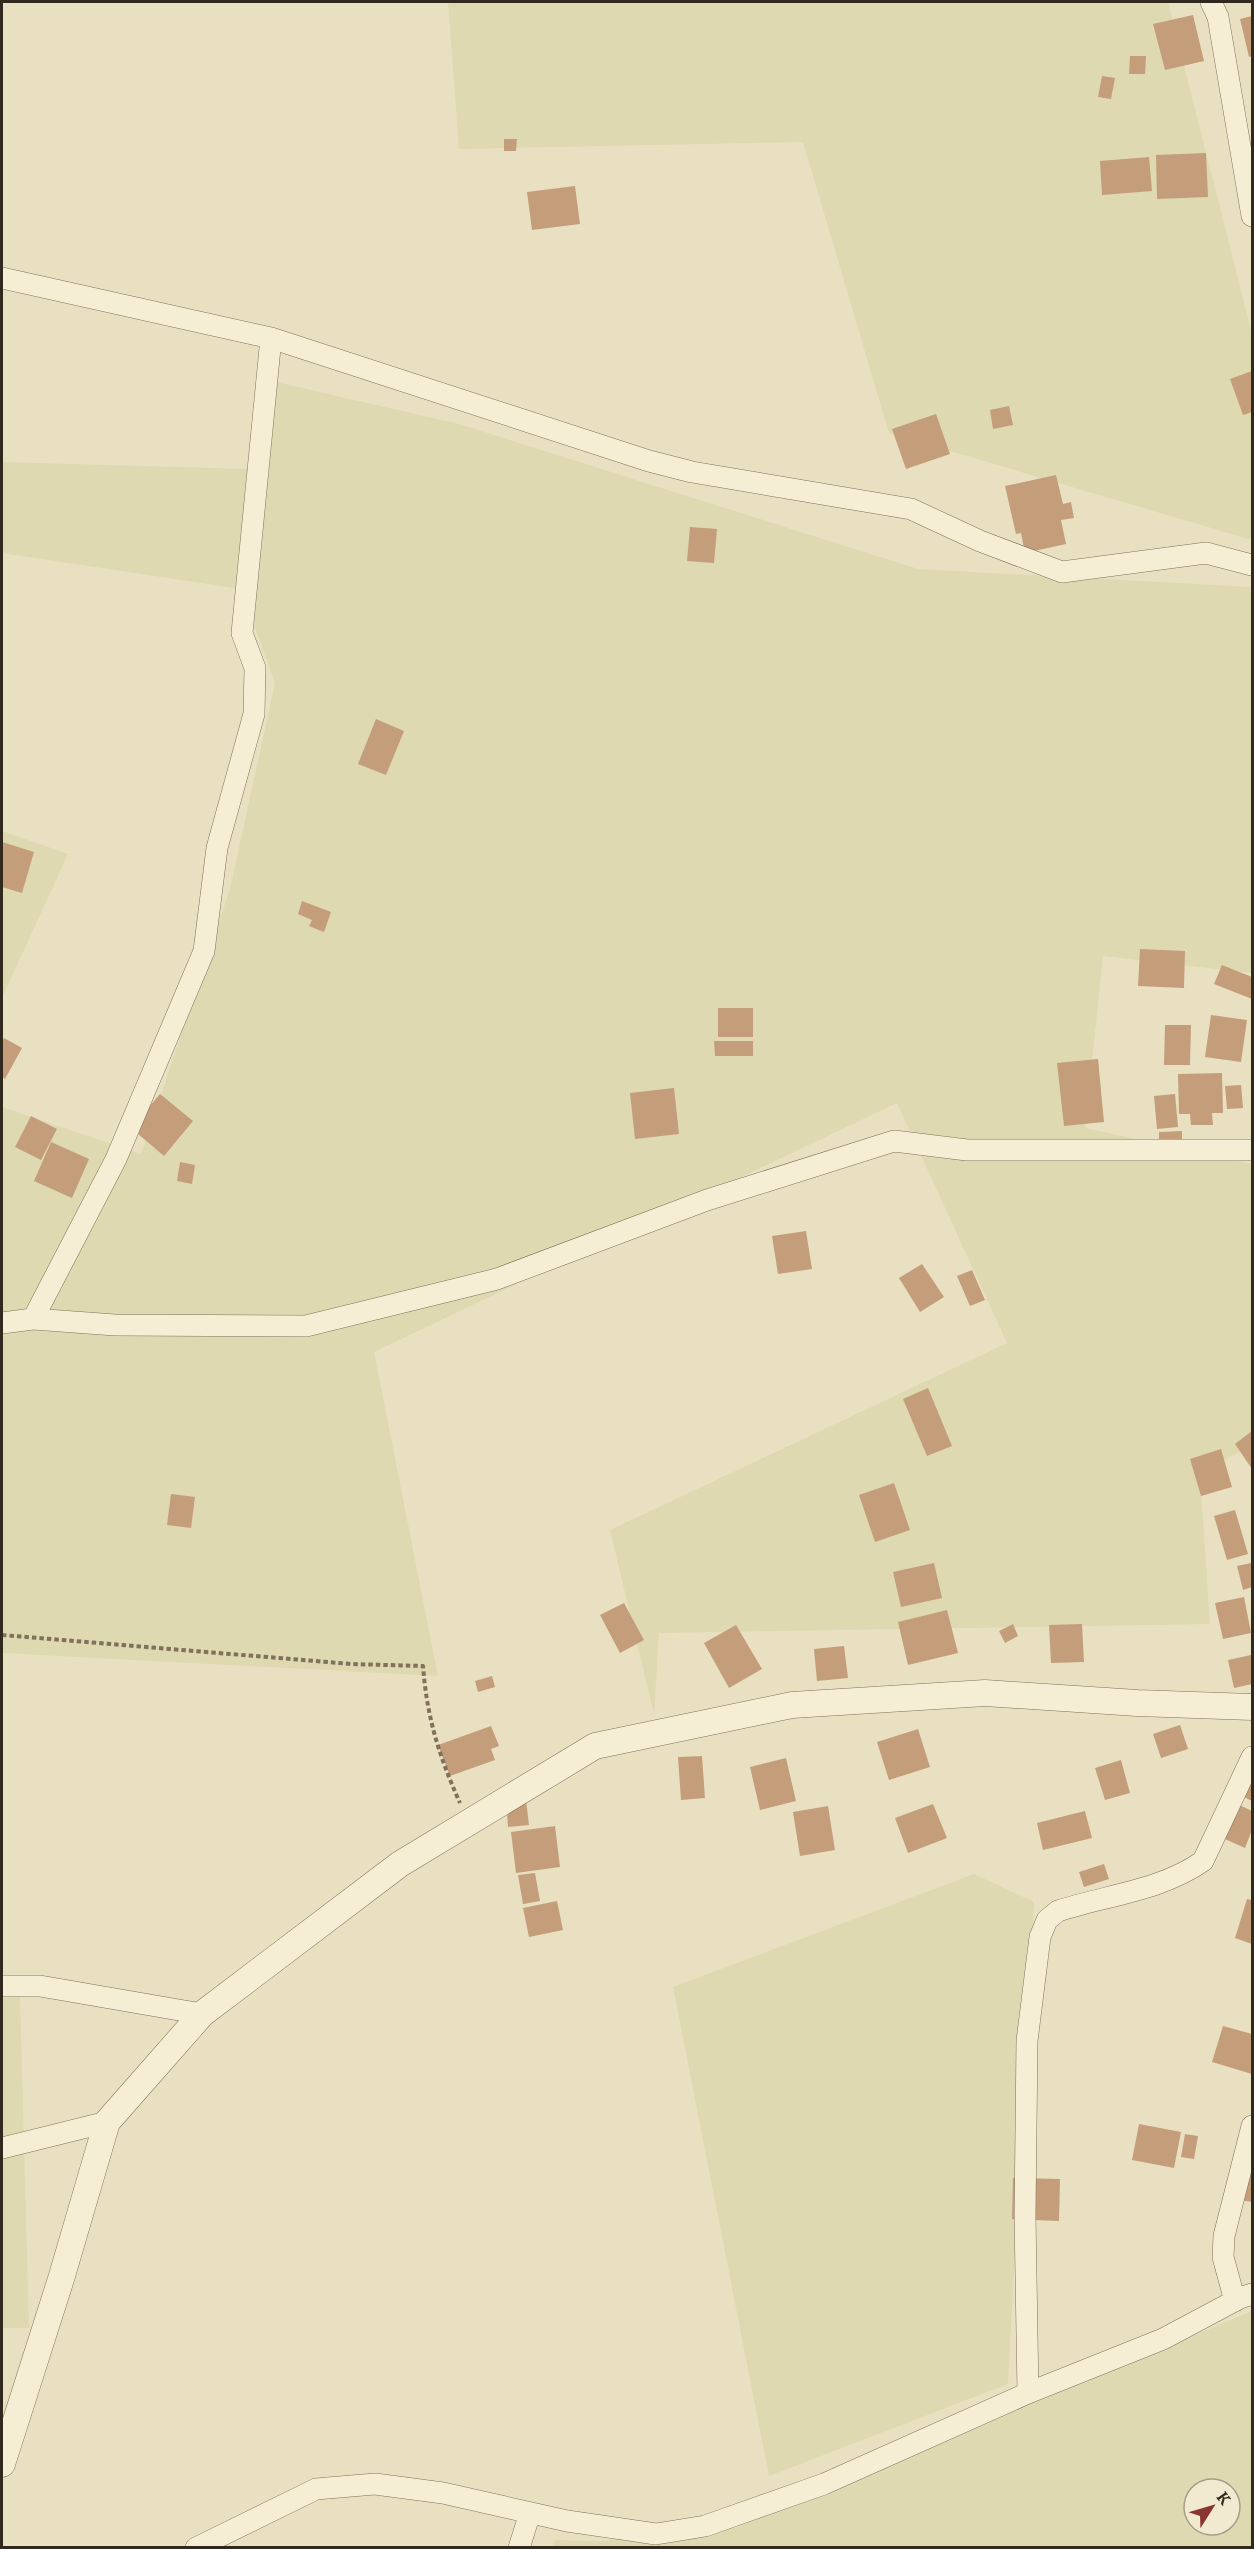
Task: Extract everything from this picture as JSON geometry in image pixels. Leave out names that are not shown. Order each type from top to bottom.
[{"type":"street","points":[[1212,2],[1218,17],[1252,216]]},
{"type":"street","points":[[2,278],[271,338],[649,461],[692,472],[911,510],[980,541],[1062,572],[1206,553],[1252,565]]},
{"type":"street","points":[[33,1319],[116,1160],[204,951],[217,848],[254,714],[255,668],[242,633],[271,338]]},
{"type":"street","points":[[2,1323],[33,1319],[115,1325],[306,1326],[497,1278],[706,1200],[894,1141],[967,1150],[1252,1150]]},
{"type":"street","points":[[2,2464],[108,2122],[202,2014],[400,1864],[595,1746],[792,1705],[985,1693],[1137,1703],[1252,1707]]},
{"type":"street","points":[[1028,2393],[1025,2216],[1027,2041],[1040,1937],[1047,1920],[1059,1911],[1157,1885],[1189,1871],[1203,1861],[1252,1757]]},
{"type":"street","points":[[2,1986],[40,1986],[202,2014]]},
{"type":"street","points":[[2,2148],[108,2122]]},
{"type":"street","points":[[196,2547],[316,2489],[375,2484],[443,2493],[567,2521],[656,2534],[705,2526],[824,2484],[1028,2393],[1162,2339],[1244,2298],[1222,2257],[1224,2236],[1252,2126]]},
{"type":"street","points":[[519,2547],[530,2513]]},
{"type":"path","points":[[2,1635],[351,1664],[423,1666],[426,1703],[441,1760],[468,1823]]},
{"type":"shaded area","points":[[448,2],[1168,2],[1252,334],[1252,540],[889,433],[803,142],[459,149]]},
{"type":"shaded area","points":[[276,382],[459,424],[918,569],[1252,587],[1252,973],[1103,956],[1085,1128],[1252,1164],[1252,1445],[1200,1473],[1210,1624],[659,1633],[654,1714],[610,1530],[1007,1343],[897,1103],[374,1352],[438,1676],[2,1653],[2,1107],[141,1154],[230,889],[275,683],[241,589],[2,553],[2,462],[249,469]]},
{"type":"shaded area","points":[[2,831],[68,854],[2,998]]},
{"type":"shaded area","points":[[974,1874],[1034,1902],[1008,2384],[769,2476],[673,1987]]},
{"type":"shaded area","points":[[20,1997],[29,2328],[2,2328],[2,1998]]},
{"type":"shaded area","points":[[1252,2311],[1252,2547],[552,2548],[555,2540],[599,2541],[735,2528]]},
{"type":"building","points":[[1193,15],[1204,61],[1165,70],[1153,24]]},
{"type":"building","points":[[1252,16],[1252,56],[1249,57],[1240,19]]},
{"type":"building","points":[[1130,56],[1146,56],[1145,74],[1129,74]]},
{"type":"building","points":[[1102,76],[1115,78],[1111,99],[1098,97]]},
{"type":"building","points":[[504,139],[517,139],[516,151],[504,151]]},
{"type":"building","points":[[1206,153],[1208,197],[1157,199],[1156,155]]},
{"type":"building","points":[[1149,157],[1152,191],[1102,195],[1100,161]]},
{"type":"building","points":[[575,186],[580,224],[532,230],[527,192]]},
{"type":"building","points":[[1252,371],[1252,412],[1243,415],[1230,379]]},
{"type":"building","points":[[1009,406],[1013,425],[993,429],[990,410]]},
{"type":"building","points":[[936,414],[950,454],[906,469],[892,429]]},
{"type":"building","points":[[1056,475],[1063,504],[1071,502],[1074,518],[1061,520],[1066,544],[1025,553],[1021,533],[1016,534],[1005,486]]},
{"type":"building","points":[[690,527],[717,529],[714,563],[687,561]]},
{"type":"building","points":[[376,719],[404,731],[386,775],[358,764]]},
{"type":"building","points":[[2,842],[34,852],[22,893],[2,887]]},
{"type":"building","points":[[302,901],[331,912],[324,932],[309,926],[312,920],[298,914]]},
{"type":"building","points":[[1140,949],[1185,951],[1184,988],[1138,986]]},
{"type":"building","points":[[1222,965],[1252,977],[1252,999],[1214,984]]},
{"type":"building","points":[[718,1008],[753,1008],[753,1037],[718,1037]]},
{"type":"building","points":[[1211,1015],[1247,1020],[1241,1062],[1205,1057]]},
{"type":"building","points":[[1165,1025],[1191,1025],[1190,1065],[1164,1065]]},
{"type":"building","points":[[4,1038],[22,1048],[5,1079],[2,1077]]},
{"type":"building","points":[[714,1041],[753,1041],[753,1056],[715,1056]]},
{"type":"building","points":[[1098,1059],[1104,1122],[1064,1126],[1057,1063]]},
{"type":"building","points":[[1222,1073],[1223,1113],[1212,1113],[1213,1125],[1191,1125],[1190,1114],[1179,1114],[1178,1074]]},
{"type":"building","points":[[1241,1085],[1243,1108],[1227,1109],[1225,1086]]},
{"type":"building","points":[[674,1088],[679,1134],[635,1139],[630,1093]]},
{"type":"building","points":[[160,1094],[193,1121],[164,1156],[131,1128]]},
{"type":"building","points":[[1175,1094],[1178,1127],[1157,1129],[1154,1096]]},
{"type":"building","points":[[31,1116],[57,1129],[41,1160],[15,1147]]},
{"type":"building","points":[[1182,1131],[1182,1146],[1159,1146],[1159,1132]]},
{"type":"building","points":[[51,1142],[89,1159],[72,1198],[34,1181]]},
{"type":"building","points":[[180,1162],[195,1165],[192,1184],[177,1181]]},
{"type":"building","points":[[806,1231],[812,1269],[778,1274],[772,1236]]},
{"type":"building","points":[[922,1264],[944,1297],[920,1312],[899,1278]]},
{"type":"building","points":[[972,1270],[985,1300],[970,1306],[957,1276]]},
{"type":"building","points":[[928,1388],[952,1446],[927,1456],[903,1399]]},
{"type":"building","points":[[1252,1431],[1252,1469],[1235,1444]]},
{"type":"building","points":[[1221,1449],[1232,1487],[1201,1496],[1190,1459]]},
{"type":"building","points":[[894,1483],[910,1530],[875,1542],[859,1495]]},
{"type":"building","points":[[171,1494],[195,1497],[191,1528],[167,1525]]},
{"type":"building","points":[[1235,1510],[1248,1554],[1227,1560],[1214,1516]]},
{"type":"building","points":[[934,1563],[942,1598],[901,1607],[893,1572]]},
{"type":"building","points":[[1251,1563],[1252,1587],[1243,1590],[1237,1566]]},
{"type":"building","points":[[1244,1597],[1251,1633],[1223,1639],[1215,1603]]},
{"type":"building","points":[[624,1603],[644,1640],[620,1653],[600,1615]]},
{"type":"building","points":[[947,1610],[958,1653],[908,1665],[898,1622]]},
{"type":"building","points":[[1013,1624],[1018,1636],[1005,1643],[999,1631]]},
{"type":"building","points":[[1082,1624],[1084,1662],[1051,1663],[1049,1625]]},
{"type":"building","points":[[736,1625],[762,1669],[729,1688],[704,1643]]},
{"type":"building","points":[[844,1646],[848,1678],[817,1681],[814,1649]]},
{"type":"building","points":[[1251,1655],[1252,1684],[1234,1688],[1228,1660]]},
{"type":"building","points":[[492,1676],[495,1687],[478,1692],[475,1681]]},
{"type":"building","points":[[1180,1725],[1188,1749],[1161,1758],[1153,1734]]},
{"type":"building","points":[[491,1726],[499,1746],[491,1749],[495,1760],[450,1776],[438,1745]]},
{"type":"building","points":[[918,1729],[930,1767],[889,1780],[877,1742]]},
{"type":"building","points":[[702,1756],[705,1798],[681,1800],[678,1757]]},
{"type":"building","points":[[786,1758],[796,1801],[760,1810],[750,1767]]},
{"type":"building","points":[[1121,1760],[1130,1793],[1105,1800],[1095,1768]]},
{"type":"building","points":[[1252,1777],[1252,1801],[1242,1796]]},
{"type":"building","points":[[526,1800],[529,1825],[508,1827],[507,1812]]},
{"type":"building","points":[[1233,1802],[1252,1811],[1252,1830],[1245,1848],[1218,1836]]},
{"type":"building","points":[[933,1804],[947,1838],[908,1853],[895,1818]]},
{"type":"building","points":[[828,1806],[835,1850],[800,1856],[793,1812]]},
{"type":"building","points":[[1085,1811],[1092,1838],[1043,1850],[1037,1823]]},
{"type":"building","points":[[555,1826],[560,1867],[516,1873],[511,1832]]},
{"type":"building","points":[[1104,1864],[1109,1879],[1084,1887],[1079,1872]]},
{"type":"building","points":[[535,1873],[540,1901],[523,1904],[518,1875]]},
{"type":"building","points":[[1247,1899],[1252,1900],[1252,1944],[1235,1938]]},
{"type":"building","points":[[557,1901],[563,1930],[529,1937],[523,1908]]},
{"type":"building","points":[[1223,2026],[1252,2034],[1252,2074],[1212,2062]]},
{"type":"building","points":[[1139,2124],[1181,2132],[1174,2168],[1132,2160]]},
{"type":"building","points":[[1185,2134],[1198,2136],[1194,2159],[1181,2157]]},
{"type":"building","points":[[1252,2165],[1252,2202],[1240,2200]]},
{"type":"building","points":[[1013,2178],[1060,2179],[1059,2221],[1012,2219]]}]
